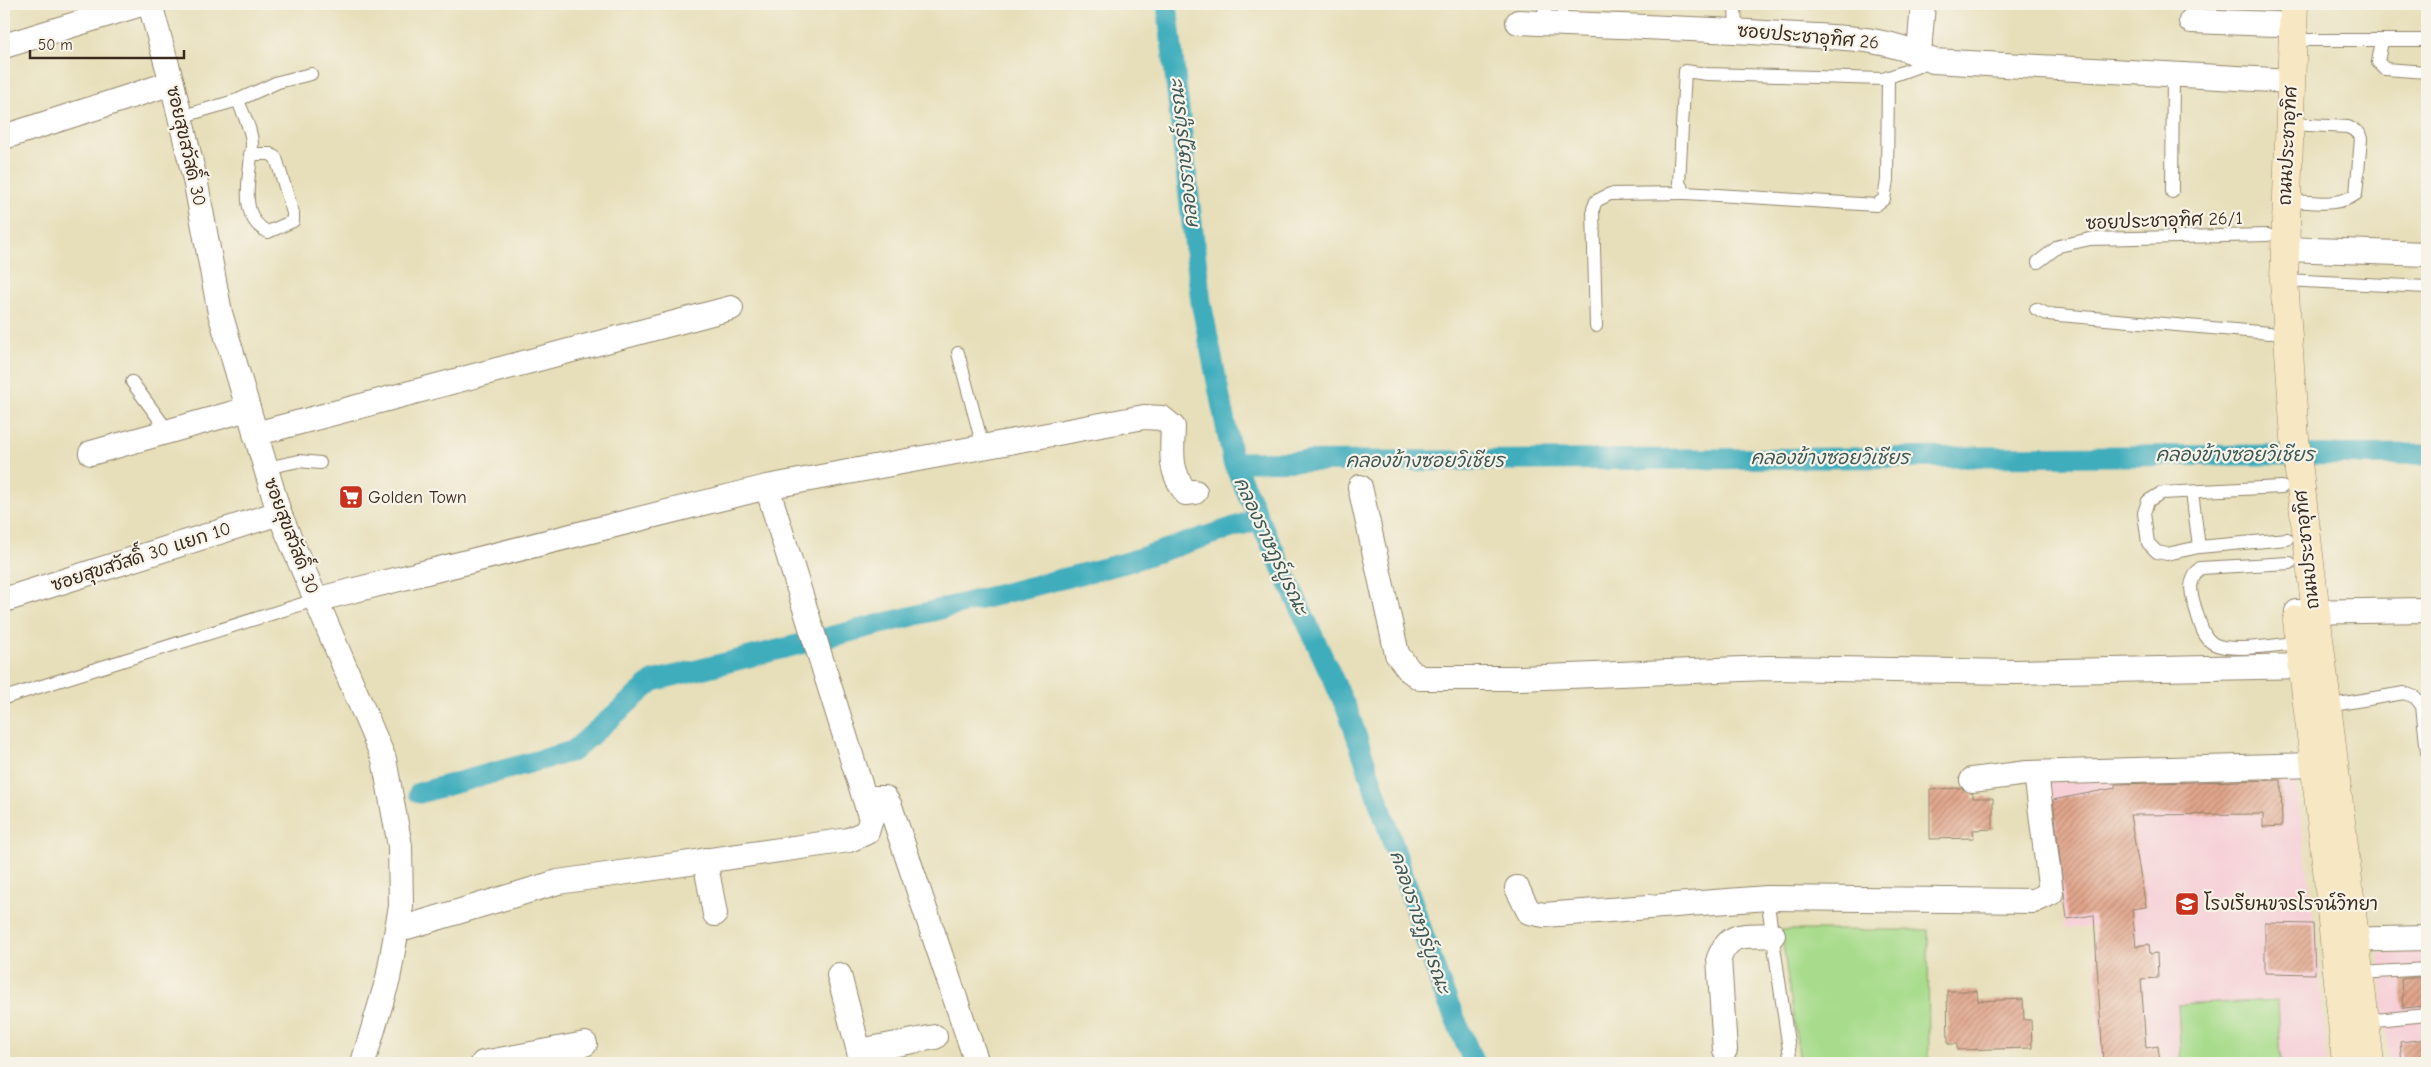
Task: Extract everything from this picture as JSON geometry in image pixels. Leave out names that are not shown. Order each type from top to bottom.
[{"type":"main road","name":"ถนนประชาอุทิศ","points":[[2286,438],[2270,333],[2283,80],[2281,22],[2294,4]]},
{"type":"main road","name":"ถนนประชาอุทิศ","points":[[2283,80],[2290,124],[2285,201],[2276,242],[2284,280],[2286,472],[2289,551],[2327,706],[2345,940],[2346,1063]]},
{"type":"main road","name":"ถนนประชาอุทิศ","points":[[2286,472],[2305,612],[2300,654],[2314,765],[2345,940],[2360,972],[2370,1063]]},
{"type":"street","points":[[4,46],[141,4]]},
{"type":"street","name":"ซอยสุขสวัสดิ์ 30","points":[[150,4],[172,83],[196,184],[220,313],[278,513],[384,759],[400,846],[401,906],[388,979],[363,1063]]},
{"type":"street","points":[[1923,4],[1926,57]]},
{"type":"street","name":"ซอยประชาอุทิศ 26","points":[[1518,22],[1546,14],[1861,40],[1890,44],[1926,57],[2283,80]]},
{"type":"street","points":[[2191,21],[2281,22]]},
{"type":"street","points":[[4,137],[172,83]]},
{"type":"street","points":[[2276,242],[2427,254]]},
{"type":"street","points":[[255,434],[731,308]]},
{"type":"street","points":[[90,453],[248,409]]},
{"type":"street","points":[[315,600],[767,487],[1144,417],[1162,418],[1173,427],[1171,462],[1176,480],[1186,492],[1195,492]]},
{"type":"street","points":[[397,930],[558,882],[850,840],[867,832],[871,819],[865,798],[767,487]]},
{"type":"street","points":[[1360,487],[1396,654],[1409,670],[1420,678],[1520,678],[1767,668],[2016,672],[2300,654]]},
{"type":"street","name":"ซอยสุขสวัสดิ์ 30 แยก 10","points":[[4,600],[278,513]]},
{"type":"street","points":[[2305,612],[2427,610]]},
{"type":"street","points":[[1972,780],[2036,773],[2314,765]]},
{"type":"street","points":[[1517,888],[1529,912],[1544,916],[1767,898],[2034,901],[2050,893],[2036,773]]},
{"type":"street","points":[[865,798],[885,798],[890,806],[977,1063]]},
{"type":"street","points":[[705,860],[715,914]]},
{"type":"street","points":[[1725,1050],[1719,958],[1724,944],[1732,938],[1772,935]]},
{"type":"street","points":[[2345,940],[2427,938]]},
{"type":"street","points":[[840,975],[861,1057],[936,1037]]},
{"type":"street","points":[[484,1063],[585,1044]]},
{"type":"lane","points":[[1736,4],[1736,31]]},
{"type":"lane","points":[[2281,22],[2382,41],[2427,40]]},
{"type":"lane","points":[[2382,41],[2378,62],[2385,70],[2427,72]]},
{"type":"lane","points":[[1684,193],[1679,183],[1678,167],[1685,71],[1707,74],[1884,79],[1926,57]]},
{"type":"lane","points":[[180,117],[238,100],[278,82],[311,74]]},
{"type":"lane","points":[[2172,192],[2173,74]]},
{"type":"lane","points":[[1596,326],[1593,209],[1596,201],[1610,194],[1684,193],[1876,205],[1884,199],[1887,180],[1888,77]]},
{"type":"lane","points":[[238,100],[250,131],[248,204],[251,217],[258,227],[268,232],[292,221],[293,213],[276,158],[270,154],[250,154]]},
{"type":"lane","points":[[2285,201],[2338,202],[2347,201],[2356,194],[2361,139],[2359,134],[2348,127],[2290,124]]},
{"type":"lane","name":"ซอยประชาอุทิศ 26/1","points":[[2038,262],[2059,246],[2090,239],[2276,242]]},
{"type":"lane","points":[[2284,280],[2427,287]]},
{"type":"lane","points":[[2036,309],[2047,314],[2270,333]]},
{"type":"lane","points":[[958,354],[983,447]]},
{"type":"lane","points":[[132,382],[168,432]]},
{"type":"lane","points":[[266,468],[298,461],[320,463]]},
{"type":"lane","points":[[2286,472],[2192,492],[2161,493],[2148,501],[2144,512],[2148,543],[2157,552],[2167,554],[2199,547],[2289,551]]},
{"type":"lane","points":[[2192,492],[2199,547]]},
{"type":"lane","points":[[2289,551],[2200,568],[2192,577],[2189,588],[2204,633],[2213,644],[2229,648],[2300,654]]},
{"type":"lane","points":[[4,698],[315,600]]},
{"type":"lane","points":[[2327,706],[2404,693],[2415,697],[2422,706],[2427,752]]},
{"type":"lane","points":[[1767,898],[1790,1063]]},
{"type":"lane","points":[[2360,972],[2427,969]]},
{"type":"lane","points":[[2365,1021],[2427,1015]]},
{"type":"shaded area","name":"โรงเรียนขจรโรจน์วิทยา","points":[[2295,775],[2315,925],[2328,1063],[2100,1063],[2093,927],[2065,928],[2044,781]]},
{"type":"shaded area","points":[[2427,952],[2427,1063],[2389,1063],[2378,953]]},
{"type":"green space","points":[[1781,930],[1928,930],[1929,1063],[1800,1063]]},
{"type":"green space","points":[[2278,1000],[2281,1063],[2181,1063],[2178,1005]]},
{"type":"building","points":[[2281,780],[2282,826],[2263,827],[2263,814],[2130,815],[2146,907],[2132,909],[2136,946],[2149,944],[2150,954],[2157,953],[2158,978],[2141,979],[2146,1048],[2158,1046],[2160,1063],[2103,1063],[2094,915],[2067,919],[2053,800],[2115,788],[2115,784]]},
{"type":"building","points":[[1961,788],[1973,794],[1973,798],[1993,798],[1993,829],[1973,830],[1974,838],[1930,839],[1930,789]]},
{"type":"building","points":[[2265,923],[2313,924],[2315,974],[2265,973]]},
{"type":"building","points":[[2427,977],[2427,1006],[2403,1008],[2401,979]]},
{"type":"building","points":[[1947,991],[1977,991],[1978,1001],[2023,999],[2024,1020],[2031,1020],[2032,1048],[1957,1050],[1957,1044],[1948,1044]]},
{"type":"building","points":[[2427,1039],[2427,1063],[2402,1063],[2400,1042]]},
{"type":"waterway","name":"คลองราษฎร์บูรณะ","points":[[1167,4],[1201,302],[1233,462],[1349,714],[1441,986],[1474,1063]]},
{"type":"waterway","name":"คลองข้างซอยวิเชียร","points":[[1233,462],[2427,454]]},
{"type":"waterway","points":[[419,793],[573,751],[653,681],[1125,563],[1259,519]]},
{"type":"place","name":"Golden Town","points":[[351,497]]},
{"type":"place","name":"โรงเรียนขจรโรจน์วิทยา","points":[[2187,904]]}]
